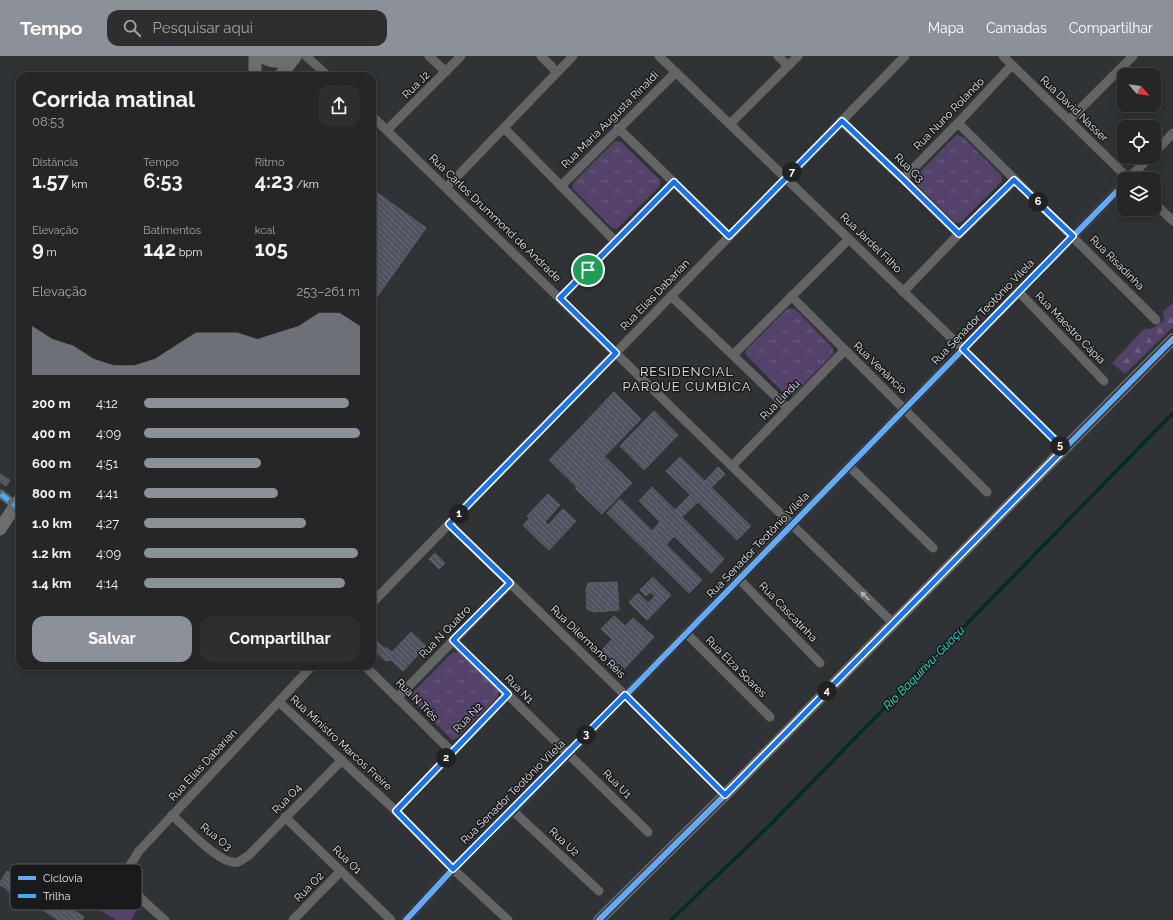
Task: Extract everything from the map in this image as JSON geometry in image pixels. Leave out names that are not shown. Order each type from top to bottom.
[{"type":"main road","points":[[255,56],[255,72]]},
{"type":"main road","points":[[261,56],[276,62],[290,59],[295,56]]},
{"type":"main road","points":[[283,72],[295,56]]},
{"type":"main road","points":[[0,529],[16,506]]},
{"type":"street","points":[[306,56],[324,72]]},
{"type":"street","points":[[429,56],[446,72]]},
{"type":"street","name":"Rua J2","points":[[387,130],[461,56]]},
{"type":"street","points":[[541,56],[557,72]]},
{"type":"street","points":[[447,188],[573,56]]},
{"type":"street","name":"Rua Jardel Filho","points":[[659,56],[963,349],[1064,449]]},
{"type":"street","points":[[778,56],[788,66]]},
{"type":"street","points":[[730,124],[798,56]]},
{"type":"street","name":"Rua David Nasser","points":[[1002,56],[1122,172]]},
{"type":"street","name":"Rua Elias Dabarian","points":[[376,599],[842,121],[899,58]]},
{"type":"street","points":[[1069,120],[1127,58]]},
{"type":"street","name":"Rua Nuno Rolando","points":[[903,179],[1012,66]]},
{"type":"street","name":"Rua Maria Augusta Rinaldi","points":[[561,186],[676,72]]},
{"type":"street","name":"Rua Carlos Drummond de Andrade","points":[[376,120],[893,623]]},
{"type":"street","name":"Rua G3","points":[[842,121],[959,234]]},
{"type":"street","name":"Rua Risadinha","points":[[958,123],[1156,320]]},
{"type":"street","points":[[504,128],[616,242]]},
{"type":"street","points":[[618,128],[729,236]]},
{"type":"street","points":[[1161,146],[1173,133]]},
{"type":"street","points":[[1136,172],[1143,164]]},
{"type":"street","points":[[903,292],[1014,180]]},
{"type":"street","points":[[560,298],[674,182]]},
{"type":"street","name":"Rua Senador Teotônio Vilela","points":[[406,920],[453,869],[568,754],[1117,191]]},
{"type":"street","points":[[1161,210],[1173,221]]},
{"type":"street","points":[[733,355],[849,239]]},
{"type":"street","name":"Rua Maestro Cápia","points":[[1018,292],[1104,381]]},
{"type":"street","points":[[671,296],[788,408]]},
{"type":"street","name":"Rua Venâncio","points":[[792,296],[987,492]]},
{"type":"street","points":[[599,920],[725,795],[1173,339]]},
{"type":"street","name":"Rua Lindu","points":[[732,466],[845,350]]},
{"type":"street","points":[[849,466],[933,548]]},
{"type":"street","points":[[1,494],[16,502]]},
{"type":"street","name":"Rua Dilermano Réis","points":[[449,524],[625,695],[725,795]]},
{"type":"street","name":"Rua Cascatinha","points":[[739,579],[820,663]]},
{"type":"street","name":"Rua N Quatro","points":[[397,698],[510,583]]},
{"type":"street","name":"Rua Elza Soares","points":[[686,633],[770,717]]},
{"type":"street","name":"Rua N1","points":[[453,640],[568,754]]},
{"type":"street","name":"Rua Elias Dabarian","points":[[130,864],[139,851],[172,815],[308,670]]},
{"type":"street","name":"Rua N Três","points":[[369,670],[452,752]]},
{"type":"street","name":"Rua N2","points":[[396,811],[508,694]]},
{"type":"street","name":"Rua Ministro Marcos Freire","points":[[279,702],[396,811],[453,869],[508,920]]},
{"type":"street","name":"Rua U1","points":[[568,754],[648,832]]},
{"type":"street","name":"Rua O4","points":[[249,855],[342,760]]},
{"type":"street","name":"Rua U2","points":[[513,810],[599,891]]},
{"type":"street","name":"Rua O3","points":[[172,815],[218,856],[228,862],[238,862],[249,855]]},
{"type":"street","name":"Rua O1","points":[[286,817],[391,920]]},
{"type":"street","name":"Rua O2","points":[[294,920],[341,871]]},
{"type":"street","name":"Rua Elias Dabarian","points":[[142,898],[165,920]]},
{"type":"green space","points":[[956,135],[963,137],[1001,175],[1002,178],[1002,181],[961,222],[957,223],[954,222],[915,183],[914,180],[915,177]]},
{"type":"green space","points":[[615,141],[621,142],[660,180],[660,186],[616,229],[612,228],[573,189],[572,185]]},
{"type":"green space","points":[[1173,302],[1173,327],[1125,374],[1112,363],[1144,329],[1155,327],[1164,320],[1163,312]]},
{"type":"green space","points":[[788,308],[795,309],[833,348],[833,354],[793,395],[789,396],[786,395],[745,353],[747,349]]},
{"type":"green space","points":[[453,652],[460,653],[498,691],[498,697],[454,740],[451,739],[412,699],[411,696],[412,693]]},
{"type":"green space","points":[[100,910],[136,910],[131,920],[116,920]]},
{"type":"building","points":[[376,192],[426,228],[376,298]]},
{"type":"building","points":[[614,392],[641,419],[603,458],[576,432]]},
{"type":"building","points":[[654,411],[678,435],[644,470],[620,446]]},
{"type":"building","points":[[576,432],[603,458],[576,486],[549,460]]},
{"type":"building","points":[[605,457],[632,483],[602,514],[575,488]]},
{"type":"building","points":[[680,457],[751,526],[737,540],[666,471]]},
{"type":"building","points":[[718,467],[725,474],[711,488],[705,481]]},
{"type":"building","points":[[0,474],[10,480],[6,486],[0,482]]},
{"type":"building","points":[[652,487],[724,559],[711,573],[639,501]]},
{"type":"building","points":[[548,494],[560,505],[545,522],[535,512],[529,518],[527,516]]},
{"type":"building","points":[[690,495],[698,502],[682,517],[675,510]]},
{"type":"building","points":[[620,499],[702,580],[689,593],[607,513]]},
{"type":"building","points":[[563,509],[576,521],[549,550],[536,538]]},
{"type":"building","points":[[535,512],[548,525],[536,538],[523,525]]},
{"type":"building","points":[[660,522],[674,536],[666,545],[652,531]]},
{"type":"building","points":[[435,553],[445,563],[439,569],[429,559]]},
{"type":"building","points":[[653,577],[671,595],[647,620],[629,602],[638,593],[648,603],[655,596],[650,592],[646,596],[640,590]]},
{"type":"building","points":[[617,582],[619,610],[594,612],[587,609],[586,590],[588,583]]},
{"type":"building","points":[[614,616],[625,626],[633,618],[654,637],[623,670],[602,650],[612,639],[601,629]]},
{"type":"building","points":[[411,632],[426,646],[403,671],[391,660],[386,661],[379,655],[386,647],[392,652]]},
{"type":"building","points":[[376,640],[384,648],[376,656]]},
{"type":"building","points":[[7,871],[10,873],[10,884],[7,889],[0,885],[0,882]]},
{"type":"building","points":[[10,885],[10,892],[7,890]]},
{"type":"building","points":[[43,910],[51,910],[49,914]]},
{"type":"building","points":[[51,910],[64,910],[58,920],[49,914]]},
{"type":"building","points":[[64,910],[75,911],[70,920],[59,920]]},
{"type":"building","points":[[75,911],[84,917],[82,920],[70,920]]},
{"type":"waterway","name":"Rio Baquirivu-Guaçu","points":[[671,920],[772,823],[1173,413]]},
{"type":"marked path","points":[[1,494],[16,506]]},
{"type":"cycle path","points":[[406,920],[453,869],[513,811],[1117,191]]},
{"type":"cycle path","points":[[599,920],[725,795],[1173,339]]},
{"type":"district","name":"RESIDENCIAL PARQUE CUMBICA","points":[[687,378]]},
{"type":"route","points":[[842,121],[959,234],[1014,180],[1073,236],[963,349],[1064,449],[725,795],[625,695],[453,869],[396,811],[508,694],[453,640],[510,583],[449,524],[616,353],[560,298],[588,270],[674,182],[729,236],[842,121]]}]
